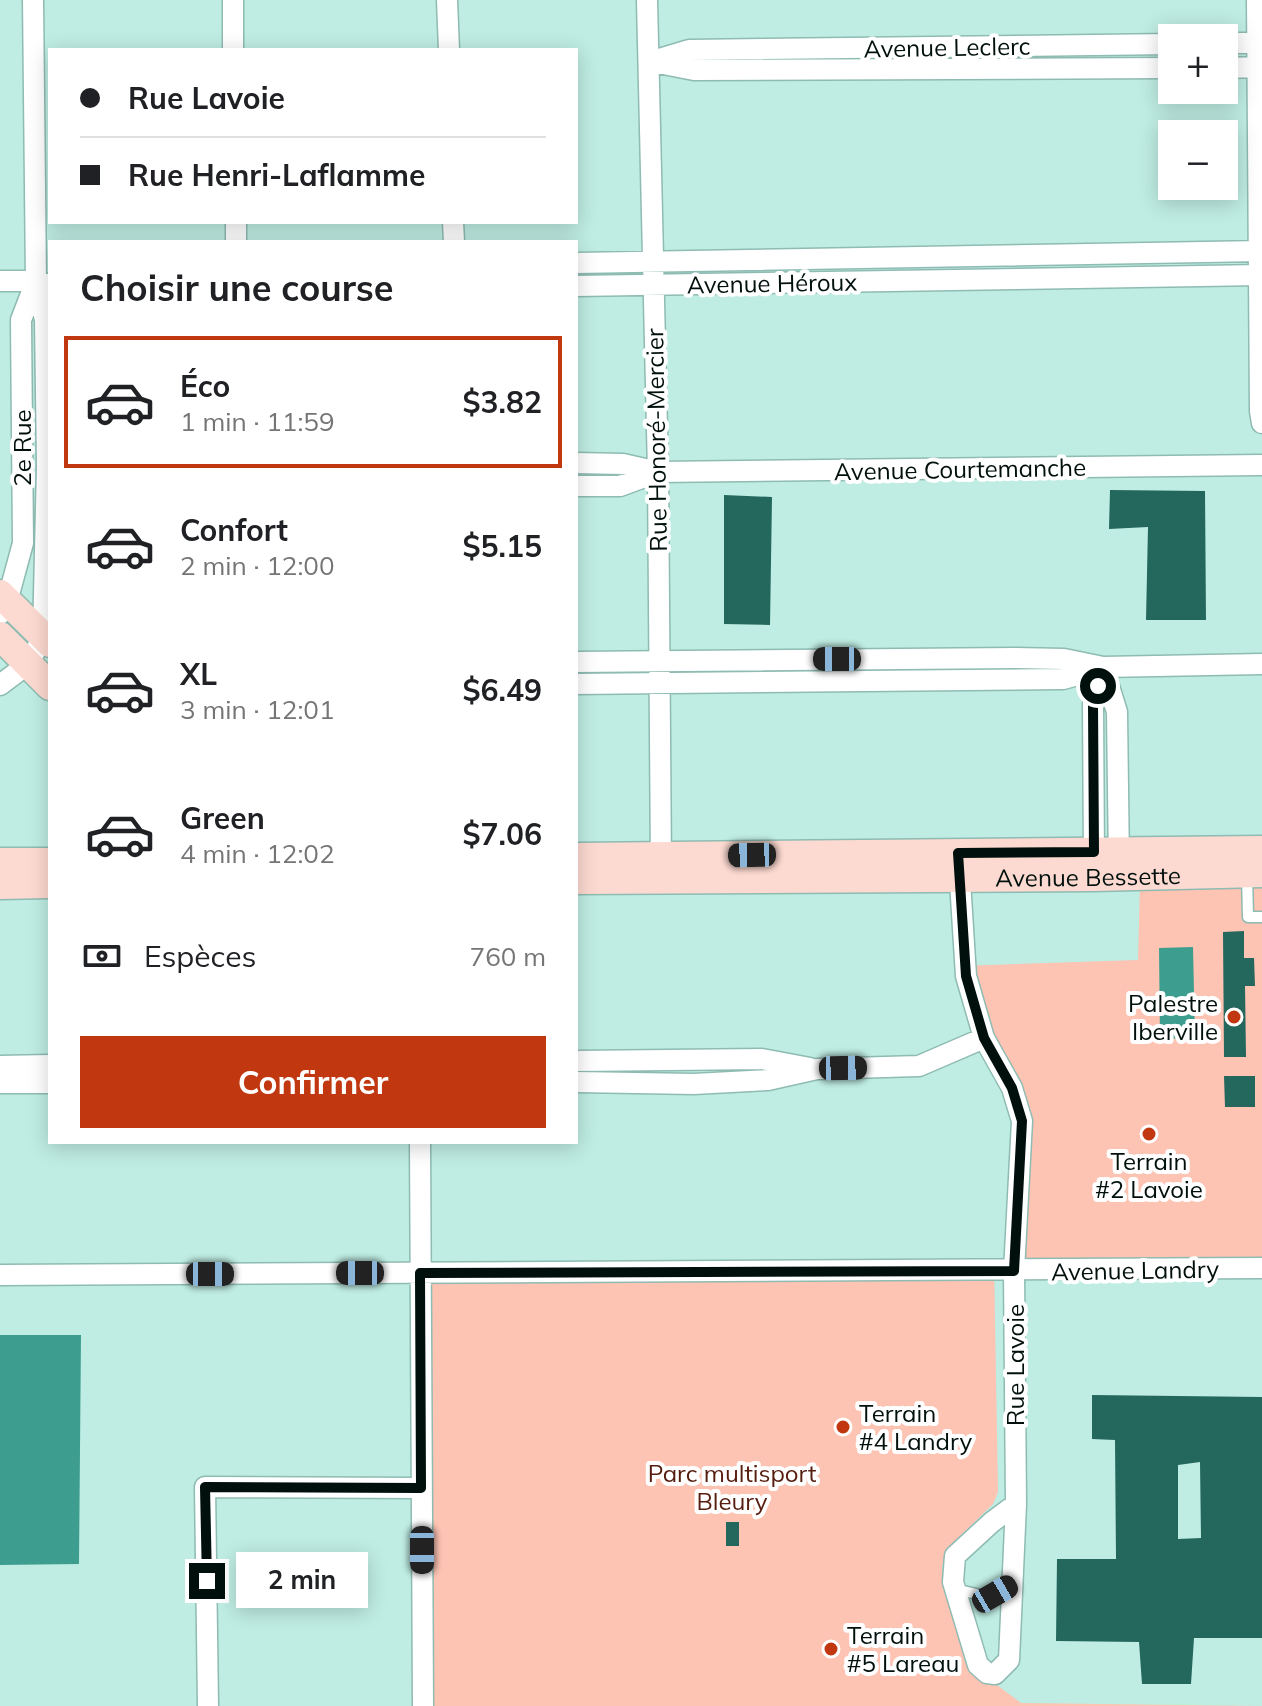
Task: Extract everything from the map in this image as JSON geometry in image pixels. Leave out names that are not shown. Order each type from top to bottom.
[{"type":"street","name":"2e Rue","points":[[28,664],[47,640],[45,280],[33,0]]},
{"type":"street","points":[[233,0],[233,48]]},
{"type":"street","points":[[447,0],[449,48]]},
{"type":"street","name":"Rue Honoré-Mercier","points":[[647,0],[658,472],[661,868]]},
{"type":"street","points":[[1257,0],[1260,43],[1262,423]]},
{"type":"street","points":[[1238,43],[1260,43]]},
{"type":"street","name":"Avenue Leclerc","points":[[790,59],[1158,44]]},
{"type":"street","points":[[1104,45],[1104,68]]},
{"type":"street","name":"Avenue Leclerc","points":[[649,62],[689,50],[790,59],[1158,68]]},
{"type":"street","points":[[1238,68],[1260,68]]},
{"type":"street","name":"Avenue Héroux","points":[[578,263],[1260,251]]},
{"type":"street","points":[[966,257],[968,281]]},
{"type":"street","name":"Avenue Héroux","points":[[578,286],[1261,275]]},
{"type":"street","name":"2e Rue","points":[[2,603],[23,543],[21,320],[45,280]]},
{"type":"street","points":[[0,281],[45,280]]},
{"type":"street","name":"Avenue Courtemanche","points":[[578,463],[623,464],[658,472],[1262,465]]},
{"type":"street","points":[[22,466],[48,466]]},
{"type":"street","name":"Avenue Courtemanche","points":[[578,486],[620,486],[658,472]]},
{"type":"street","points":[[22,488],[48,489]]},
{"type":"street","points":[[2,603],[47,640]]},
{"type":"street","points":[[0,636],[48,684]]},
{"type":"street","points":[[578,662],[1014,658],[1064,659],[1103,667],[1262,664]]},
{"type":"street","points":[[0,685],[28,664]]},
{"type":"street","points":[[578,684],[1063,679],[1103,667]]},
{"type":"street","points":[[1103,667],[1117,712],[1107,864]]},
{"type":"street","name":"Avenue Bessette","points":[[578,857],[661,868]]},
{"type":"street","points":[[0,862],[48,862]]},
{"type":"street","name":"Rue Lavoie","points":[[959,865],[966,976],[984,1038],[1012,1088],[1022,1121],[1014,1271],[1016,1504],[1009,1660],[995,1674],[987,1673],[978,1665],[953,1582],[955,1556],[1016,1504]]},
{"type":"street","name":"Avenue Bessette","points":[[578,880],[661,868],[1257,865]]},
{"type":"street","points":[[0,885],[48,884]]},
{"type":"street","points":[[578,1082],[694,1084],[768,1080],[817,1069],[919,1066],[984,1038]]},
{"type":"street","points":[[578,1061],[762,1059],[817,1069]]},
{"type":"street","points":[[0,1066],[45,1074]]},
{"type":"street","points":[[0,1083],[45,1074]]},
{"type":"street","points":[[420,1144],[423,1706]]},
{"type":"street","name":"Avenue Landry","points":[[0,1275],[1262,1268]]},
{"type":"street","points":[[208,1706],[205,1487],[421,1488]]},
{"type":"lane","points":[[1257,865],[1248,917],[1262,917]]},
{"type":"lane","points":[[955,1589],[985,1596],[1013,1584]]},
{"type":"green space","points":[[1262,880],[1262,1264],[1026,1263],[1023,1125],[959,966],[1138,960],[1140,884]]},
{"type":"green space","name":"Parc multisport Bleury","points":[[994,1263],[998,1492],[993,1504],[949,1547],[942,1567],[965,1661],[1021,1703],[1262,1706],[426,1706],[422,1270]]},
{"type":"shaded area","points":[[1193,947],[1195,1038],[1160,1039],[1159,948]]},
{"type":"shaded area","points":[[0,1335],[81,1335],[79,1564],[0,1565]]},
{"type":"building","points":[[1110,490],[1205,491],[1206,620],[1146,620],[1148,527],[1109,529]]},
{"type":"building","points":[[724,495],[772,497],[770,625],[724,624]]},
{"type":"building","name":"Palestre Iberville","points":[[1244,931],[1244,958],[1254,958],[1255,986],[1245,986],[1246,1057],[1224,1057],[1223,932]]},
{"type":"building","points":[[1224,1076],[1255,1076],[1255,1107],[1225,1107]]},
{"type":"building","points":[[1092,1395],[1262,1397],[1262,1638],[1194,1638],[1191,1684],[1142,1684],[1139,1642],[1056,1641],[1057,1559],[1116,1559],[1115,1440],[1092,1439]],"holes":[[[1200,1462],[1201,1538],[1178,1539],[1178,1465]]]},
{"type":"building","points":[[726,1522],[739,1522],[739,1546],[726,1546]]},
{"type":"place","name":"Palestre Iberville","points":[[1234,1017]]},
{"type":"place","name":"Terrain #2 Lavoie","points":[[1149,1134]]},
{"type":"place","name":"Terrain #4 Landry","points":[[843,1427]]},
{"type":"place","name":"Terrain #5 Lareau","points":[[831,1649]]},
{"type":"route","points":[[207,1581],[205,1487],[421,1488],[420,1273],[1014,1271],[1022,1121],[1012,1088],[984,1038],[966,976],[958,853],[1094,852],[1093,704],[1098,686]]}]
